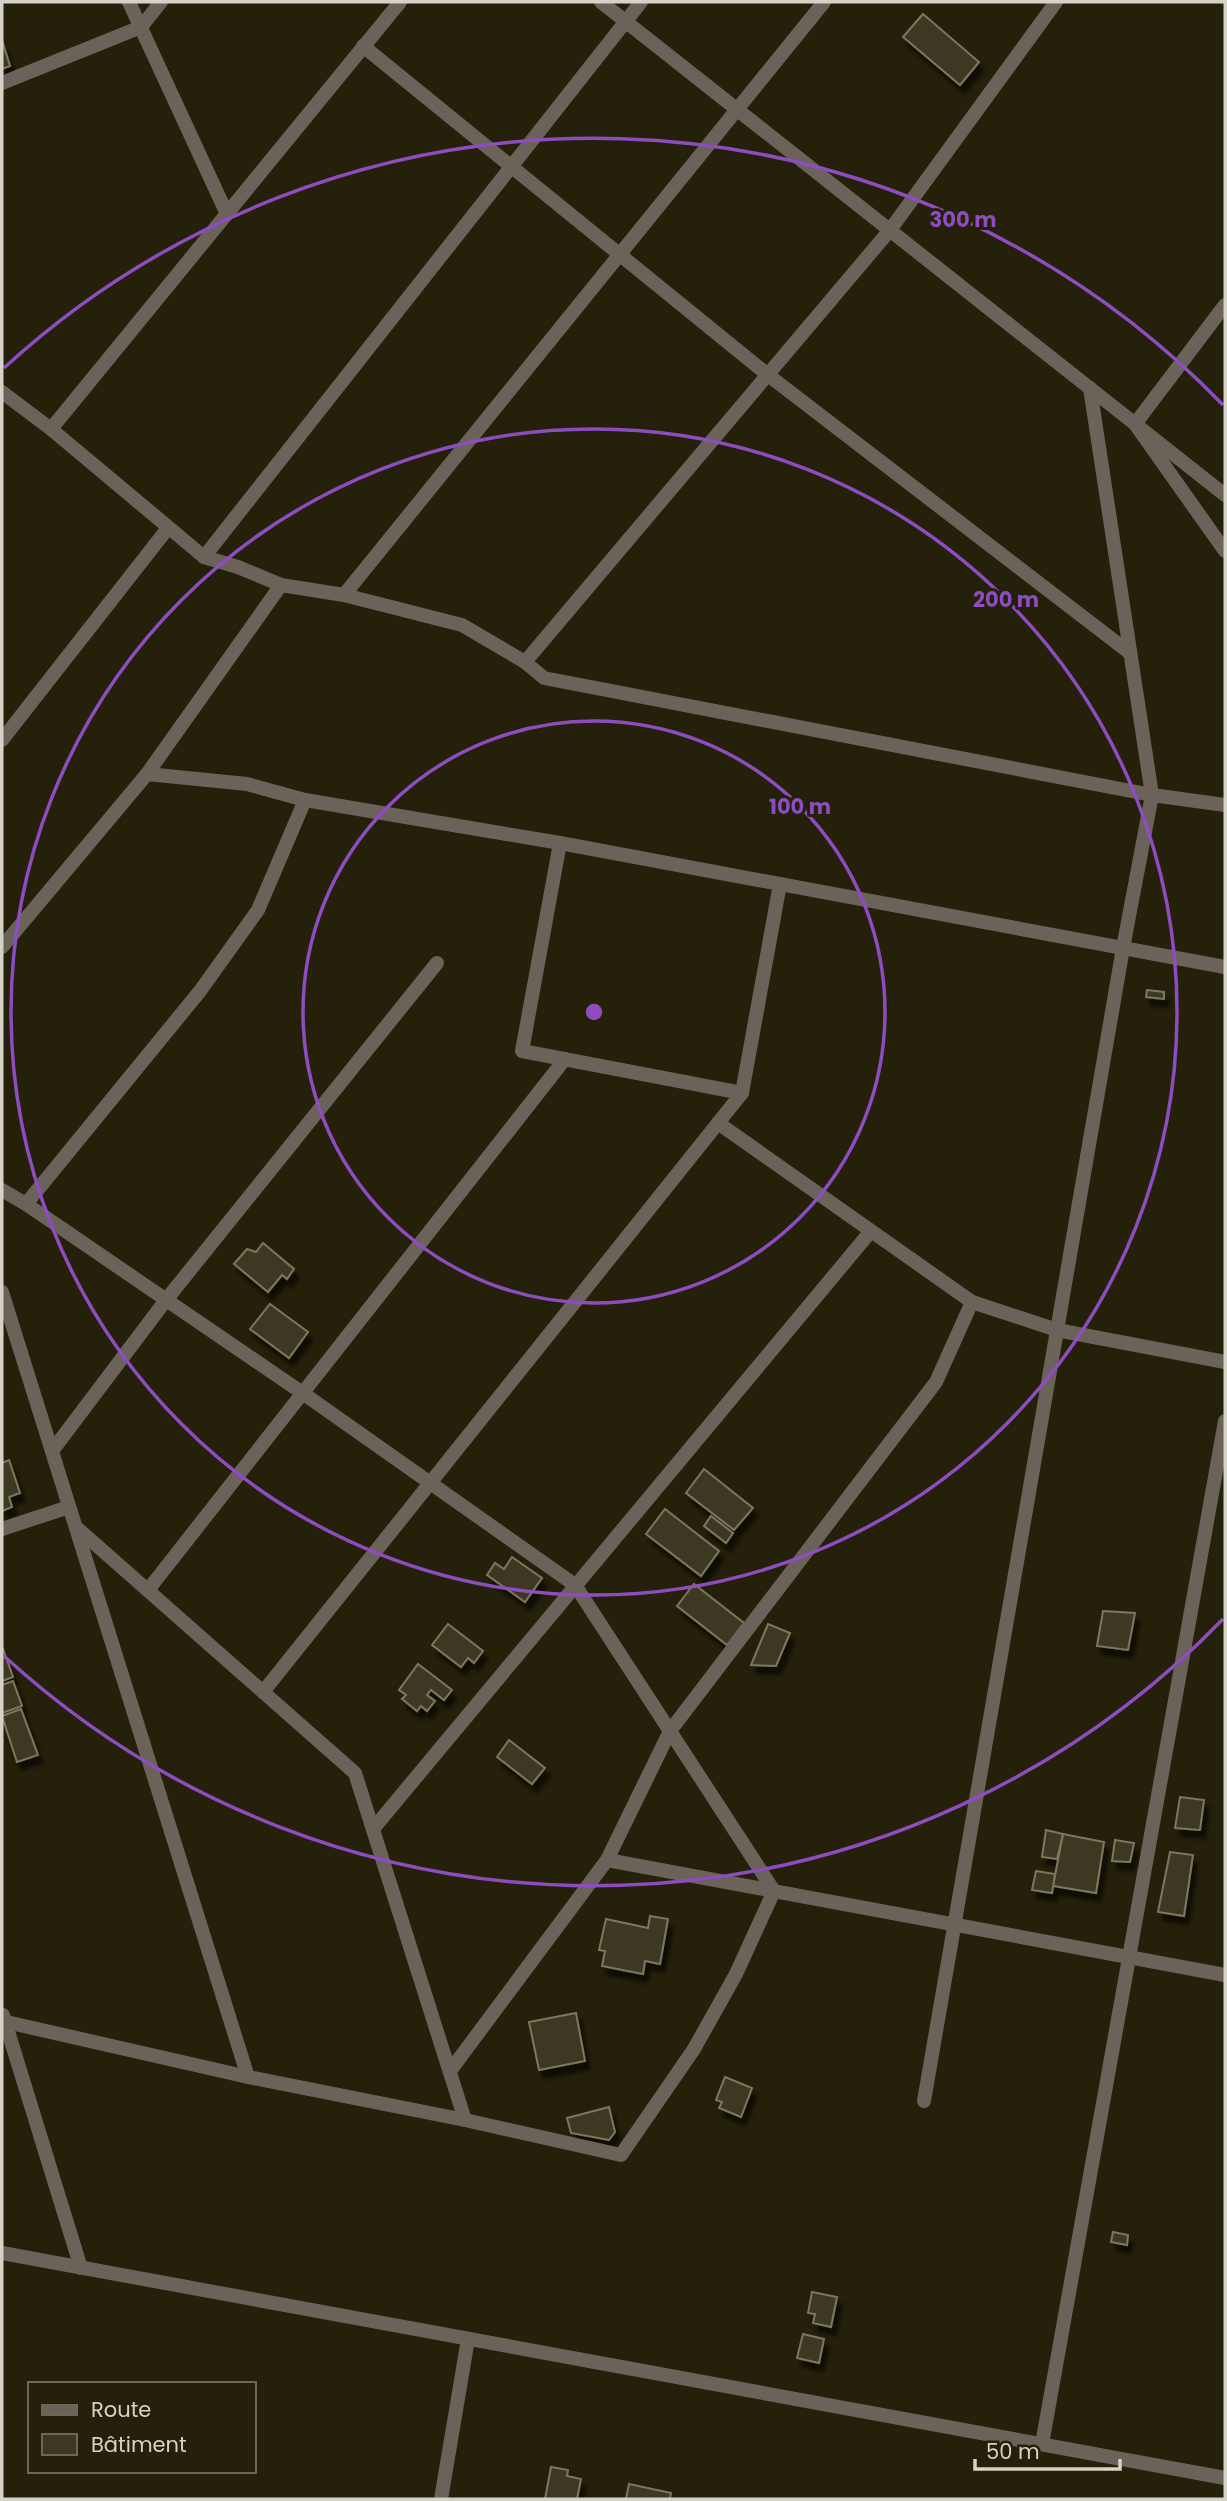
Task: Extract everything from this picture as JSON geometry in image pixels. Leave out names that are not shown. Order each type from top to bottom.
[{"type":"street","points":[[129,2],[227,214]]},
{"type":"street","points":[[2,83],[141,27],[161,2]]},
{"type":"street","points":[[51,429],[400,2]]},
{"type":"street","points":[[601,2],[1225,495]]},
{"type":"street","points":[[204,557],[641,2]]},
{"type":"street","points":[[344,595],[824,2]]},
{"type":"street","points":[[525,662],[890,230],[1056,2]]},
{"type":"street","points":[[363,46],[768,375],[1130,653]]},
{"type":"street","points":[[1135,424],[1225,305]]},
{"type":"street","points":[[925,2101],[1123,948],[1152,795],[1090,388]]},
{"type":"street","points":[[4,399],[51,429],[204,557],[238,567],[281,585],[344,595],[461,625],[525,662],[544,678],[1152,795],[1225,805]]},
{"type":"street","points":[[1135,424],[1225,551]]},
{"type":"street","points":[[2,740],[168,528]]},
{"type":"street","points":[[2,947],[147,774],[281,585]]},
{"type":"street","points":[[147,774],[247,784],[305,800],[560,842],[1225,967]]},
{"type":"street","points":[[26,1204],[200,991],[258,910],[305,800]]},
{"type":"street","points":[[560,842],[522,1051],[742,1093]]},
{"type":"street","points":[[263,1692],[742,1093],[780,884]]},
{"type":"street","points":[[52,1451],[166,1300],[436,963]]},
{"type":"street","points":[[148,1590],[565,1059]]},
{"type":"street","points":[[718,1123],[972,1302],[1057,1330],[1225,1362]]},
{"type":"street","points":[[2,1190],[304,1394],[575,1584],[774,1891]]},
{"type":"street","points":[[373,1829],[871,1231]]},
{"type":"street","points":[[2,1292],[248,2077]]},
{"type":"street","points":[[450,2071],[607,1860],[670,1731],[936,1382],[972,1302]]},
{"type":"street","points":[[1042,2444],[1225,1421]]},
{"type":"street","points":[[2,1529],[69,1507]]},
{"type":"street","points":[[75,1527],[355,1773],[466,2120]]},
{"type":"street","points":[[607,1860],[1225,1975]]},
{"type":"street","points":[[3,2019],[248,2077],[466,2120],[621,2155],[694,2049],[736,1974],[774,1891]]},
{"type":"street","points":[[3,2019],[81,2268]]},
{"type":"street","points":[[2,2253],[1225,2478]]},
{"type":"street","points":[[441,2499],[468,2339]]},
{"type":"building","points":[[923,14],[979,62],[960,85],[903,37]]},
{"type":"building","points":[[2,40],[10,66],[2,69]]},
{"type":"building","points":[[1147,990],[1164,992],[1164,999],[1146,997]]},
{"type":"building","points":[[263,1243],[294,1269],[287,1279],[282,1275],[268,1292],[234,1264],[247,1249],[256,1252]]},
{"type":"building","points":[[270,1304],[308,1332],[289,1358],[250,1329]]},
{"type":"building","points":[[9,1460],[20,1493],[9,1497],[12,1507],[2,1511],[2,1463]]},
{"type":"building","points":[[704,1469],[753,1508],[734,1530],[686,1493]]},
{"type":"building","points":[[665,1509],[719,1551],[701,1576],[646,1534]]},
{"type":"building","points":[[711,1516],[733,1533],[726,1543],[704,1526]]},
{"type":"building","points":[[512,1557],[542,1578],[525,1602],[487,1575],[495,1563],[504,1569]]},
{"type":"building","points":[[694,1584],[744,1623],[727,1645],[677,1606]]},
{"type":"building","points":[[1103,1611],[1135,1613],[1128,1650],[1097,1646]]},
{"type":"building","points":[[448,1624],[483,1651],[474,1663],[468,1658],[461,1667],[432,1645]]},
{"type":"building","points":[[768,1624],[790,1633],[776,1666],[751,1665]]},
{"type":"building","points":[[2,1646],[13,1677],[2,1681]]},
{"type":"building","points":[[418,1664],[452,1690],[444,1700],[431,1690],[427,1695],[435,1701],[427,1711],[421,1706],[417,1711],[402,1699],[406,1695],[399,1690]]},
{"type":"building","points":[[13,1681],[22,1706],[2,1713],[2,1685]]},
{"type":"building","points":[[21,1709],[38,1755],[17,1762],[2,1716]]},
{"type":"building","points":[[509,1740],[545,1768],[532,1784],[497,1757]]},
{"type":"building","points":[[1180,1797],[1204,1800],[1200,1830],[1175,1828]]},
{"type":"building","points":[[1046,1830],[1063,1834],[1057,1859],[1042,1857]]},
{"type":"building","points":[[1063,1834],[1104,1842],[1096,1893],[1053,1886]]},
{"type":"building","points":[[1115,1840],[1134,1843],[1130,1862],[1112,1861]]},
{"type":"building","points":[[1170,1852],[1193,1855],[1184,1916],[1158,1912]]},
{"type":"building","points":[[1036,1871],[1055,1874],[1052,1893],[1032,1890]]},
{"type":"building","points":[[650,1916],[668,1919],[660,1964],[645,1961],[643,1974],[602,1966],[605,1951],[599,1950],[606,1919],[648,1928]]},
{"type":"building","points":[[576,2013],[585,2061],[539,2070],[529,2022]]},
{"type":"building","points":[[725,2077],[752,2088],[741,2117],[719,2108],[722,2102],[716,2100]]},
{"type":"building","points":[[609,2107],[615,2132],[609,2140],[571,2133],[567,2118]]},
{"type":"building","points":[[1113,2232],[1128,2235],[1127,2245],[1111,2242]]},
{"type":"building","points":[[812,2292],[837,2297],[831,2327],[813,2323],[815,2314],[808,2313]]},
{"type":"building","points":[[803,2334],[824,2339],[819,2363],[797,2358]]},
{"type":"building","points":[[551,2467],[568,2470],[567,2476],[581,2479],[577,2499],[545,2499]]},
{"type":"building","points":[[629,2484],[671,2493],[670,2499],[626,2499]]}]
